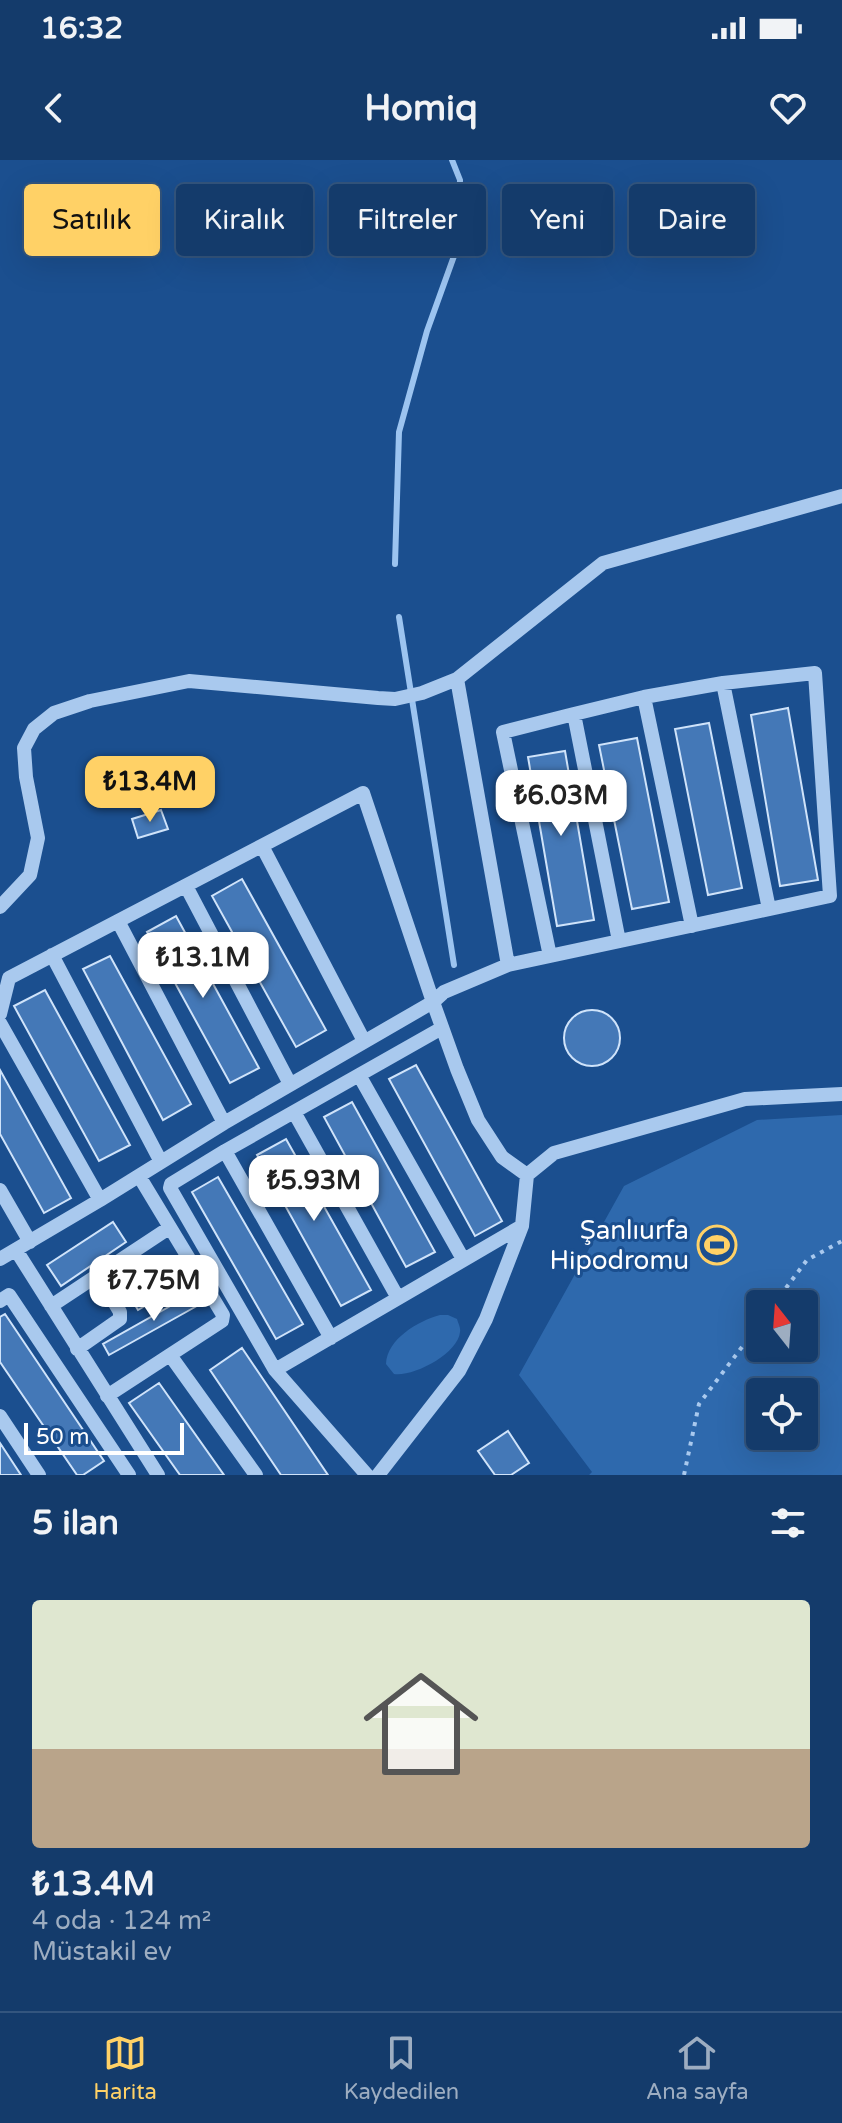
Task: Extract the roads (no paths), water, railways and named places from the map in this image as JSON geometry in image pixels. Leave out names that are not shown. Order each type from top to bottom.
[{"type":"street","points":[[0,907],[30,875],[38,838],[26,777],[24,748],[34,729],[54,713],[90,701],[189,681],[395,699],[422,693],[457,679],[603,563],[842,496]]},
{"type":"street","points":[[0,1259],[438,997],[508,965],[692,926],[830,896],[815,673],[723,683],[644,697],[503,732],[550,956]]},
{"type":"street","points":[[457,679],[508,965]]},
{"type":"street","points":[[723,683],[769,909]]},
{"type":"street","points":[[644,697],[692,926]]},
{"type":"street","points":[[574,714],[619,941]]},
{"type":"street","points":[[0,1014],[9,978],[363,793],[438,997],[442,1028],[478,1120],[502,1157],[527,1175]]},
{"type":"street","points":[[262,846],[364,1041]]},
{"type":"street","points":[[186,886],[290,1084]]},
{"type":"street","points":[[118,921],[224,1123]]},
{"type":"street","points":[[52,955],[161,1162]]},
{"type":"street","points":[[0,1023],[100,1200]]},
{"type":"street","points":[[367,1475],[275,1370],[170,1188],[171,1184],[225,1151],[442,1028]]},
{"type":"street","points":[[359,1075],[463,1259]]},
{"type":"street","points":[[378,1475],[459,1371],[486,1319],[522,1226],[527,1175],[554,1153],[745,1099],[842,1094]]},
{"type":"street","points":[[294,1112],[398,1298]]},
{"type":"street","points":[[225,1151],[331,1338]]},
{"type":"street","points":[[107,1396],[222,1321],[223,1315],[139,1176]]},
{"type":"street","points":[[0,1190],[51,1306],[158,1475]]},
{"type":"street","points":[[275,1370],[522,1226]]},
{"type":"street","points":[[51,1306],[169,1228]]},
{"type":"street","points":[[77,1349],[120,1319],[120,1312],[98,1275]]},
{"type":"street","points":[[0,1301],[9,1295],[129,1475]]},
{"type":"street","points":[[170,1355],[256,1475]]},
{"type":"street","points":[[0,1416],[39,1475]]},
{"type":"waterway","points":[[395,564],[399,432],[427,331],[458,245],[460,180],[452,160]]},
{"type":"waterway","points":[[399,617],[454,965]]},
{"type":"place","name":"Şanlıurfa Hipodromu","points":[[717,1245]]}]
